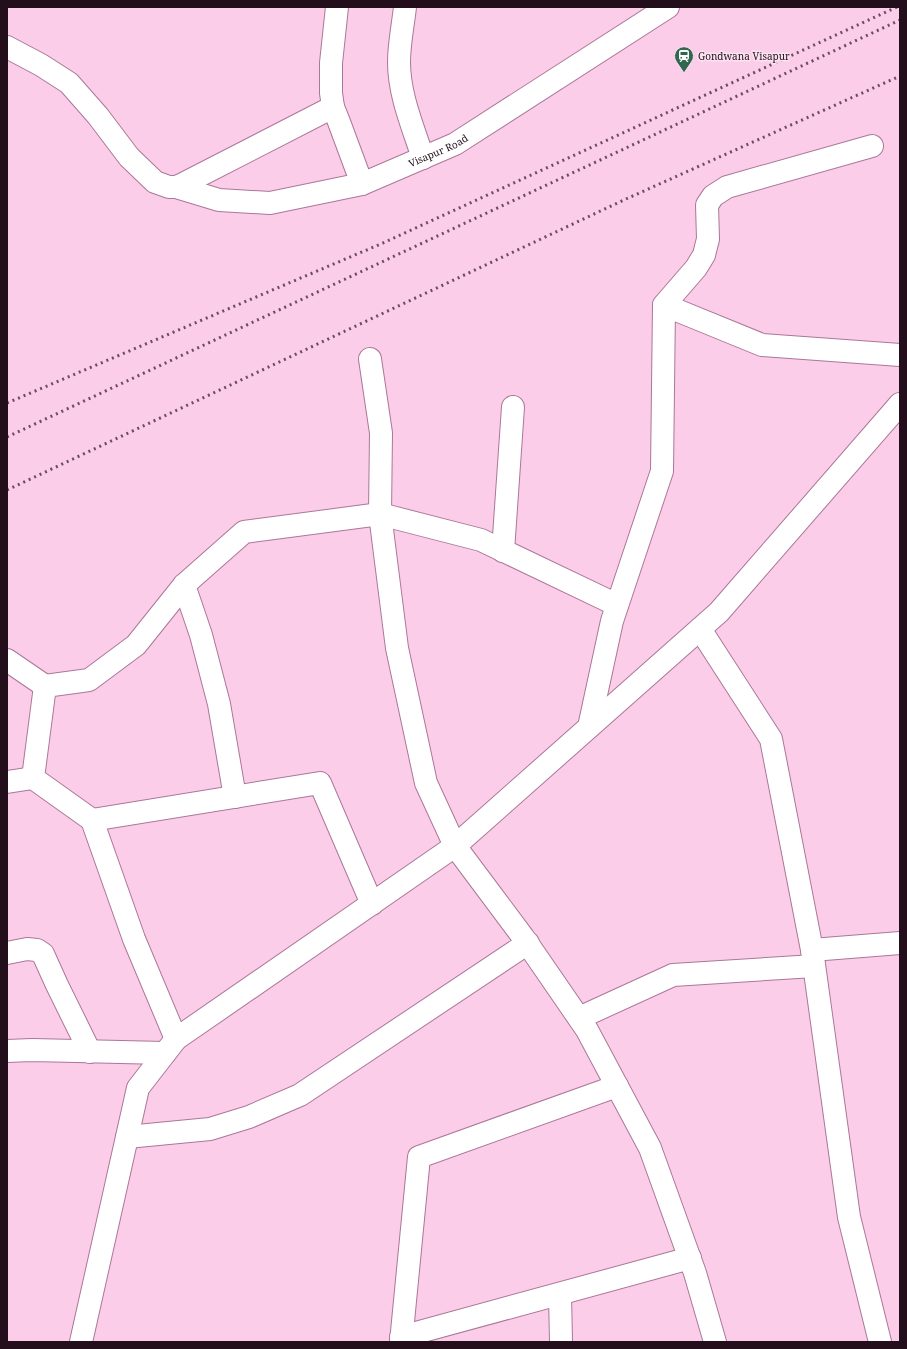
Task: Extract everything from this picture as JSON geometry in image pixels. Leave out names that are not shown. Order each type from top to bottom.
[{"type":"street","points":[[337,7],[331,63],[331,93],[333,107],[362,184]]},
{"type":"street","points":[[405,7],[399,62],[400,81],[406,106],[423,158]]},
{"type":"street","name":"Visapur Road","points":[[7,47],[41,65],[69,83],[98,116],[129,157],[155,182],[219,200],[270,203],[362,184],[455,144],[657,11]]},
{"type":"street","points":[[176,187],[333,107]]},
{"type":"street","points":[[589,727],[612,621],[662,471],[664,305],[696,268],[704,255],[708,239],[707,205],[713,196],[727,187],[872,146]]},
{"type":"street","points":[[664,305],[762,345],[900,355]]},
{"type":"street","points":[[370,359],[381,433],[380,514],[397,648],[426,783],[455,846],[528,943],[587,1030],[650,1148],[690,1258],[715,1342]]},
{"type":"street","points":[[80,1342],[138,1088],[170,1046],[455,846],[719,612],[900,404]]},
{"type":"street","points":[[503,551],[513,407]]},
{"type":"street","points":[[7,660],[45,686],[89,680],[136,645],[184,585],[244,532],[380,514],[481,540],[617,605]]},
{"type":"street","points":[[184,585],[201,635],[219,704],[235,797]]},
{"type":"street","points":[[700,629],[771,739],[813,958],[849,1216],[880,1342]]},
{"type":"street","points":[[33,778],[45,686]]},
{"type":"street","points":[[7,782],[33,778],[92,820],[170,1046]]},
{"type":"street","points":[[92,820],[320,783],[372,904]]},
{"type":"street","points":[[127,1137],[210,1129],[249,1117],[300,1095],[528,943]]},
{"type":"street","points":[[579,1018],[673,975],[813,958],[900,943]]},
{"type":"street","points":[[7,953],[27,949],[36,950],[43,954],[56,985],[90,1052]]},
{"type":"street","points":[[7,1051],[32,1050],[90,1052],[170,1046]]},
{"type":"street","points":[[617,1086],[419,1157],[401,1339],[690,1258]]},
{"type":"street","points":[[560,1294],[561,1342]]},
{"type":"railway","points":[[7,403],[383,243],[897,7]]},
{"type":"railway","points":[[7,437],[900,20]]},
{"type":"railway","points":[[7,490],[626,199],[900,76]]},
{"type":"place","name":"Gondwana Visapur","points":[[684,73]]}]
